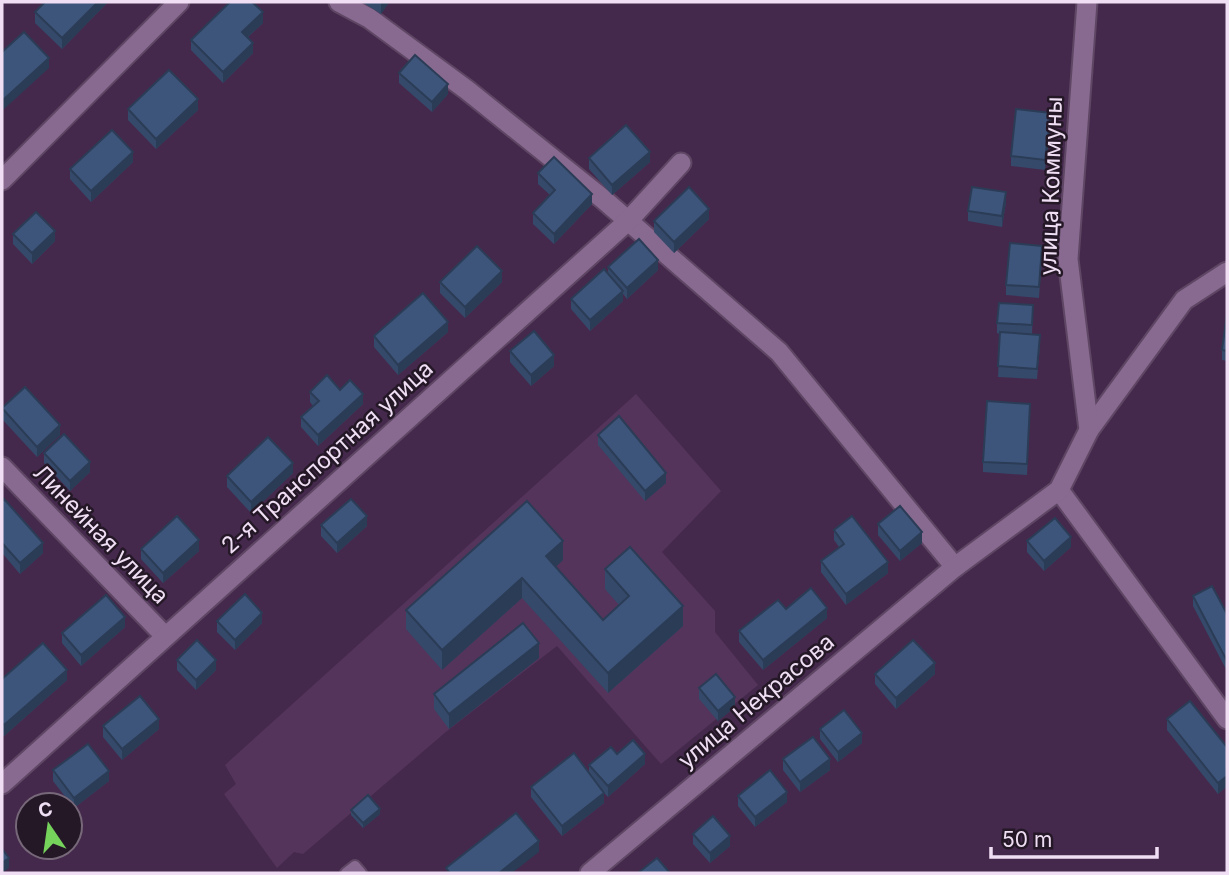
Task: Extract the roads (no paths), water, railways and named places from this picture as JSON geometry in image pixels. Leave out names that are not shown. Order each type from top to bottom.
[{"type":"street","points":[[2,180],[179,2]]},
{"type":"street","points":[[339,2],[369,18],[467,90],[628,221],[779,352],[955,567],[1059,490],[1089,430],[1184,300],[1227,272]]},
{"type":"street","name":"улица Коммуны","points":[[1087,2],[1068,258],[1089,430]]},
{"type":"street","name":"2-я Транспортная улица","points":[[2,783],[628,221],[681,163]]},
{"type":"street","name":"Линейная улица","points":[[2,467],[164,635]]},
{"type":"street","points":[[1059,490],[1227,719]]},
{"type":"street","name":"улица Некрасова","points":[[590,873],[955,567]]},
{"type":"lane","points":[[346,873],[355,866],[361,873]]}]
